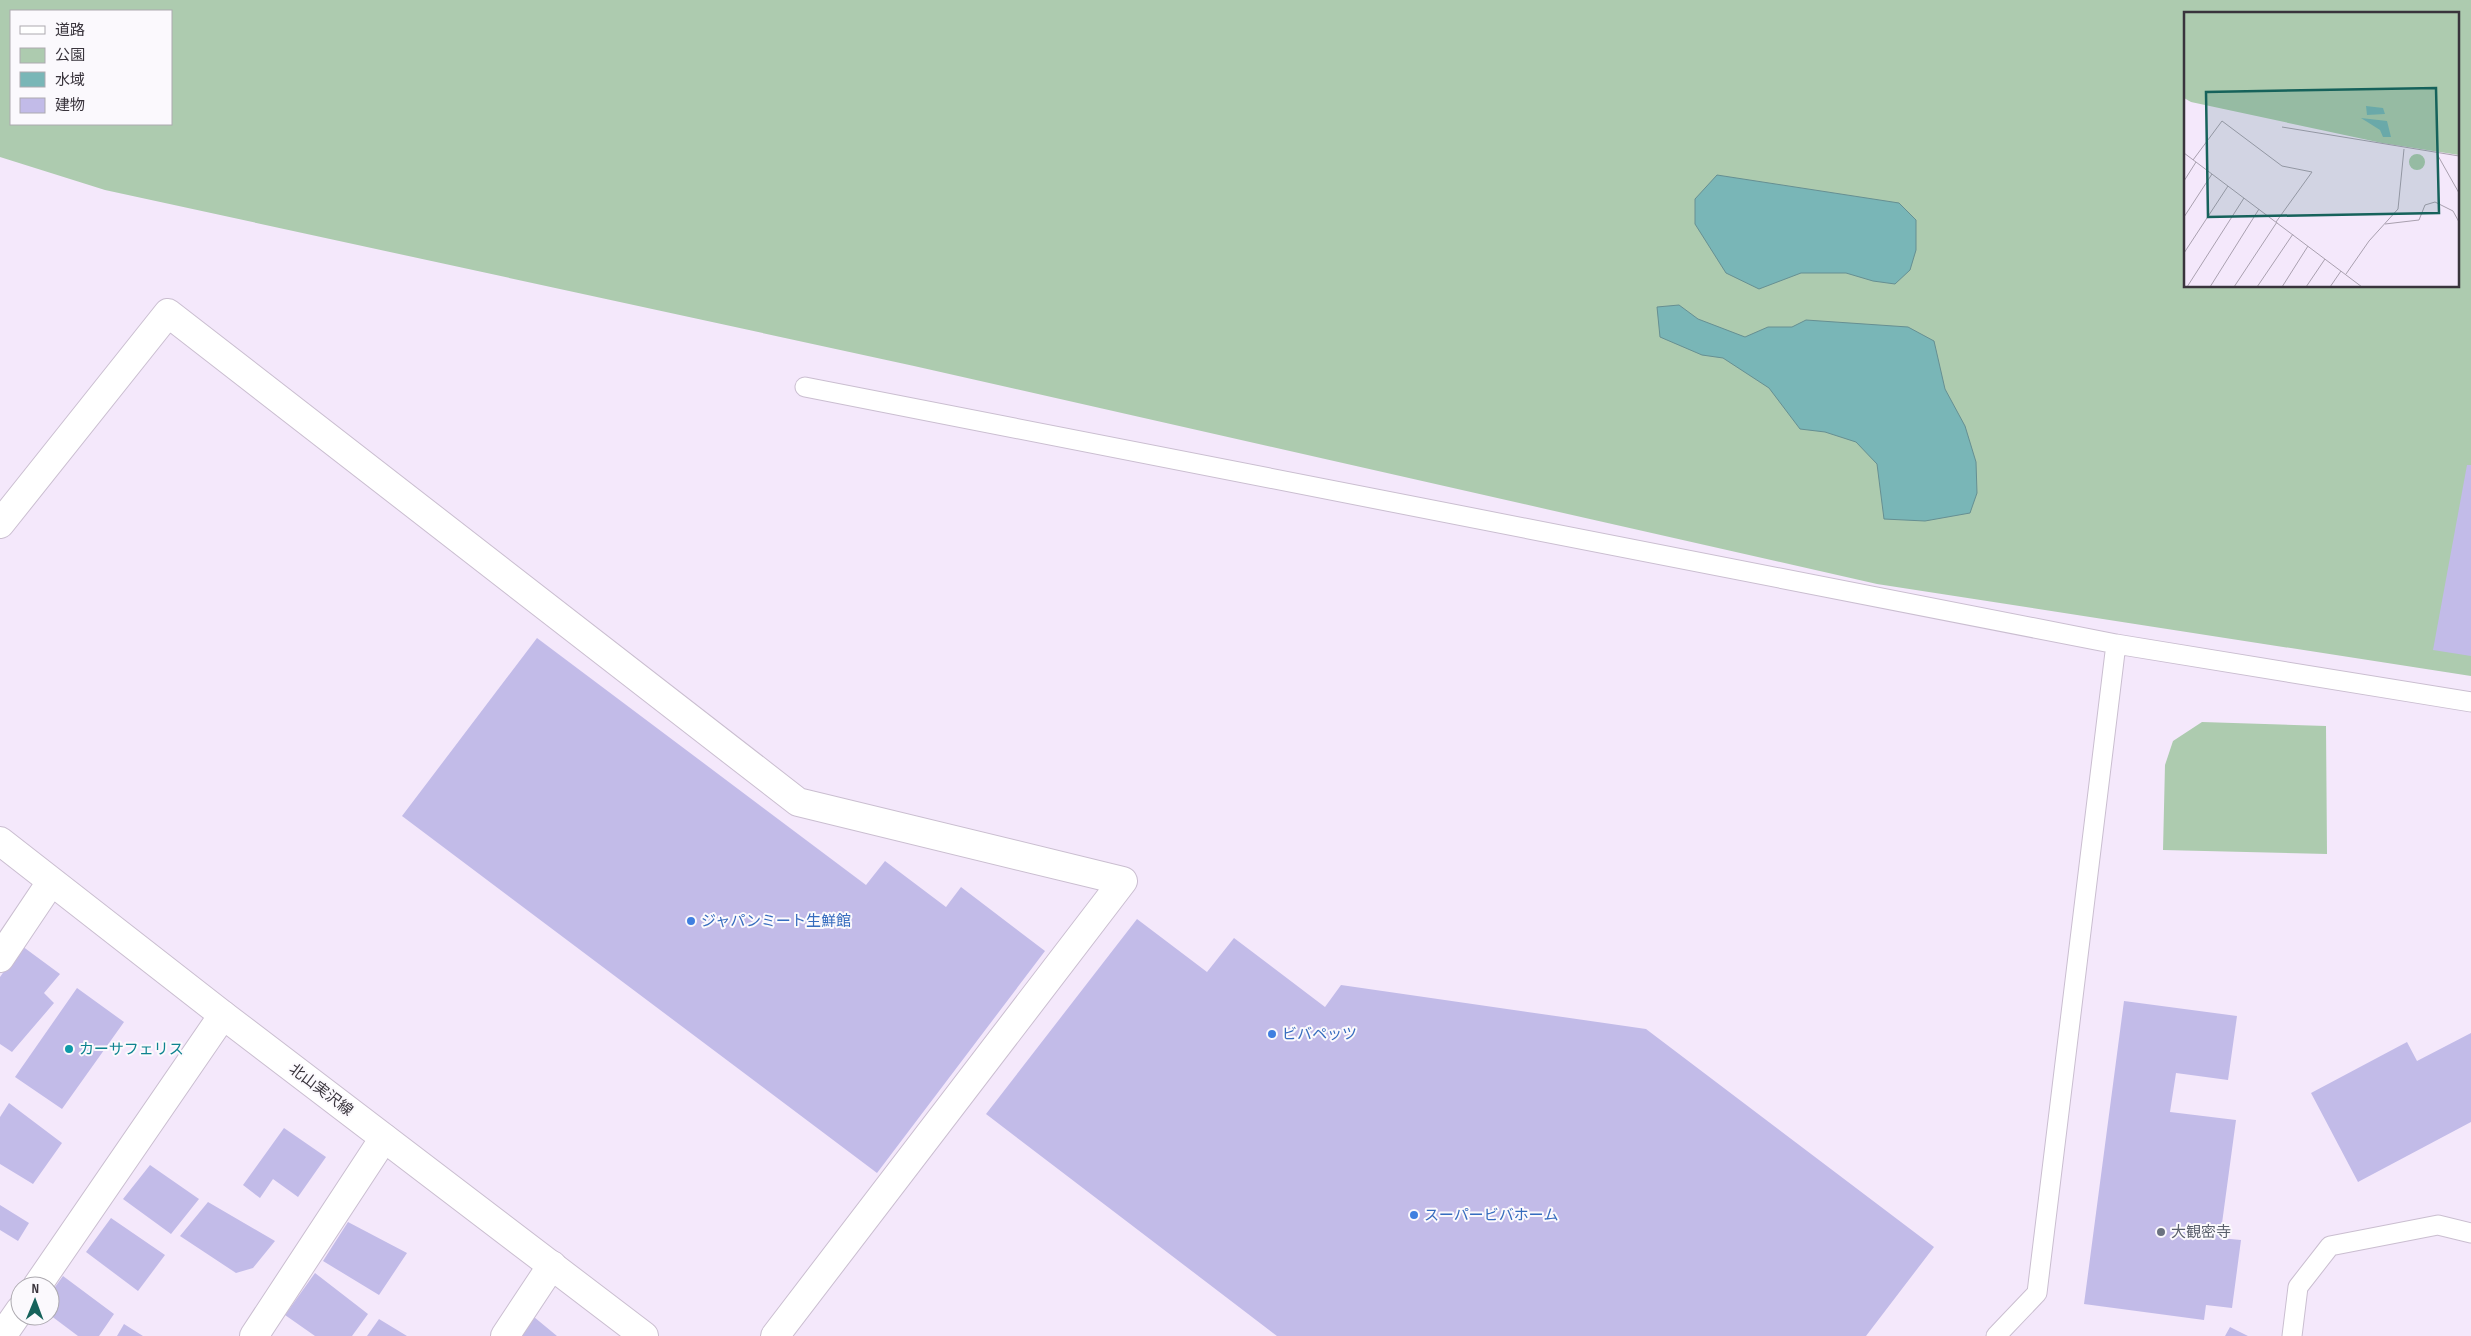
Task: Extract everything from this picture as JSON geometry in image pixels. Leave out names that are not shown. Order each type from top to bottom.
[{"type":"street","points":[[0,524],[168,313],[798,802],[1124,881],[775,1336]]},
{"type":"street","name":"北山実沢線","points":[[0,841],[223,1016],[552,1264],[644,1336]]},
{"type":"street","points":[[0,958],[51,882]]},
{"type":"street","points":[[44,1276],[223,1016]]},
{"type":"street","points":[[254,1336],[384,1138]]},
{"type":"street","points":[[505,1336],[552,1264]]},
{"type":"street","points":[[2,1336],[10,1324]]},
{"type":"lane","points":[[805,386],[2116,644],[2395,688],[2469,705]]},
{"type":"lane","points":[[1996,1336],[2037,1293],[2116,644]]},
{"type":"lane","points":[[2292,1336],[2298,1287],[2330,1246],[2438,1225],[2471,1233]]},
{"type":"green space","points":[[0,0],[2471,0],[2471,676],[1877,584],[914,366],[105,190],[0,157]]},
{"type":"green space","points":[[2202,722],[2326,726],[2327,854],[2163,850],[2165,765],[2173,741]]},
{"type":"water","points":[[1717,175],[1899,203],[1916,220],[1916,250],[1910,270],[1895,284],[1873,281],[1846,273],[1801,273],[1759,289],[1726,273],[1695,224],[1695,199]]},
{"type":"water","points":[[1679,305],[1698,319],[1745,337],[1768,327],[1792,327],[1806,320],[1908,327],[1934,341],[1945,389],[1965,426],[1976,462],[1977,493],[1970,513],[1925,521],[1884,519],[1877,464],[1856,442],[1825,432],[1800,429],[1769,388],[1723,358],[1702,355],[1660,337],[1657,307]]},
{"type":"building","points":[[2467,465],[2471,465],[2471,656],[2433,650]]},
{"type":"building","points":[[537,638],[866,885],[885,861],[946,907],[961,887],[1045,951],[877,1173],[402,816]]},
{"type":"building","points":[[1137,919],[1207,972],[1234,938],[1325,1007],[1341,985],[1646,1029],[1934,1247],[1866,1336],[1277,1336],[986,1114]]},
{"type":"building","points":[[22,946],[60,974],[44,993],[54,1003],[12,1052],[0,1044],[0,977]]},
{"type":"building","name":"カーサフェリス","points":[[77,988],[124,1022],[62,1109],[15,1077]]},
{"type":"building","points":[[2124,1001],[2237,1016],[2228,1080],[2176,1073],[2170,1112],[2236,1120],[2220,1238],[2241,1240],[2232,1308],[2206,1305],[2204,1320],[2084,1304]]},
{"type":"building","points":[[2471,1033],[2471,1122],[2358,1182],[2311,1093],[2407,1042],[2417,1061]]},
{"type":"building","points":[[9,1103],[62,1143],[33,1184],[0,1164],[0,1117]]},
{"type":"building","points":[[284,1128],[326,1157],[298,1197],[273,1179],[260,1198],[243,1185]]},
{"type":"building","points":[[150,1165],[199,1199],[171,1234],[123,1199]]},
{"type":"building","points":[[208,1202],[275,1241],[253,1268],[236,1273],[180,1236]]},
{"type":"building","points":[[0,1205],[29,1223],[18,1241],[0,1230]]},
{"type":"building","points":[[111,1218],[165,1255],[138,1291],[86,1252]]},
{"type":"building","points":[[348,1222],[407,1253],[379,1295],[323,1261]]},
{"type":"building","points":[[315,1273],[368,1314],[352,1336],[315,1336],[285,1315]]},
{"type":"building","points":[[63,1276],[114,1314],[99,1336],[78,1336],[60,1322],[60,1280]]},
{"type":"building","points":[[534,1317],[557,1336],[522,1336]]},
{"type":"building","points":[[379,1319],[407,1336],[367,1336]]},
{"type":"building","points":[[124,1324],[143,1336],[117,1336]]},
{"type":"building","points":[[2230,1327],[2248,1336],[2225,1336]]},
{"type":"place","name":"ジャパンミート生鮮館","points":[[691,921]]},
{"type":"place","name":"ビバペッツ","points":[[1272,1034]]},
{"type":"place","name":"カーサフェリス","points":[[69,1049]]},
{"type":"place","name":"スーパービバホーム","points":[[1414,1215]]},
{"type":"place","name":"大観密寺","points":[[2161,1232]]}]
